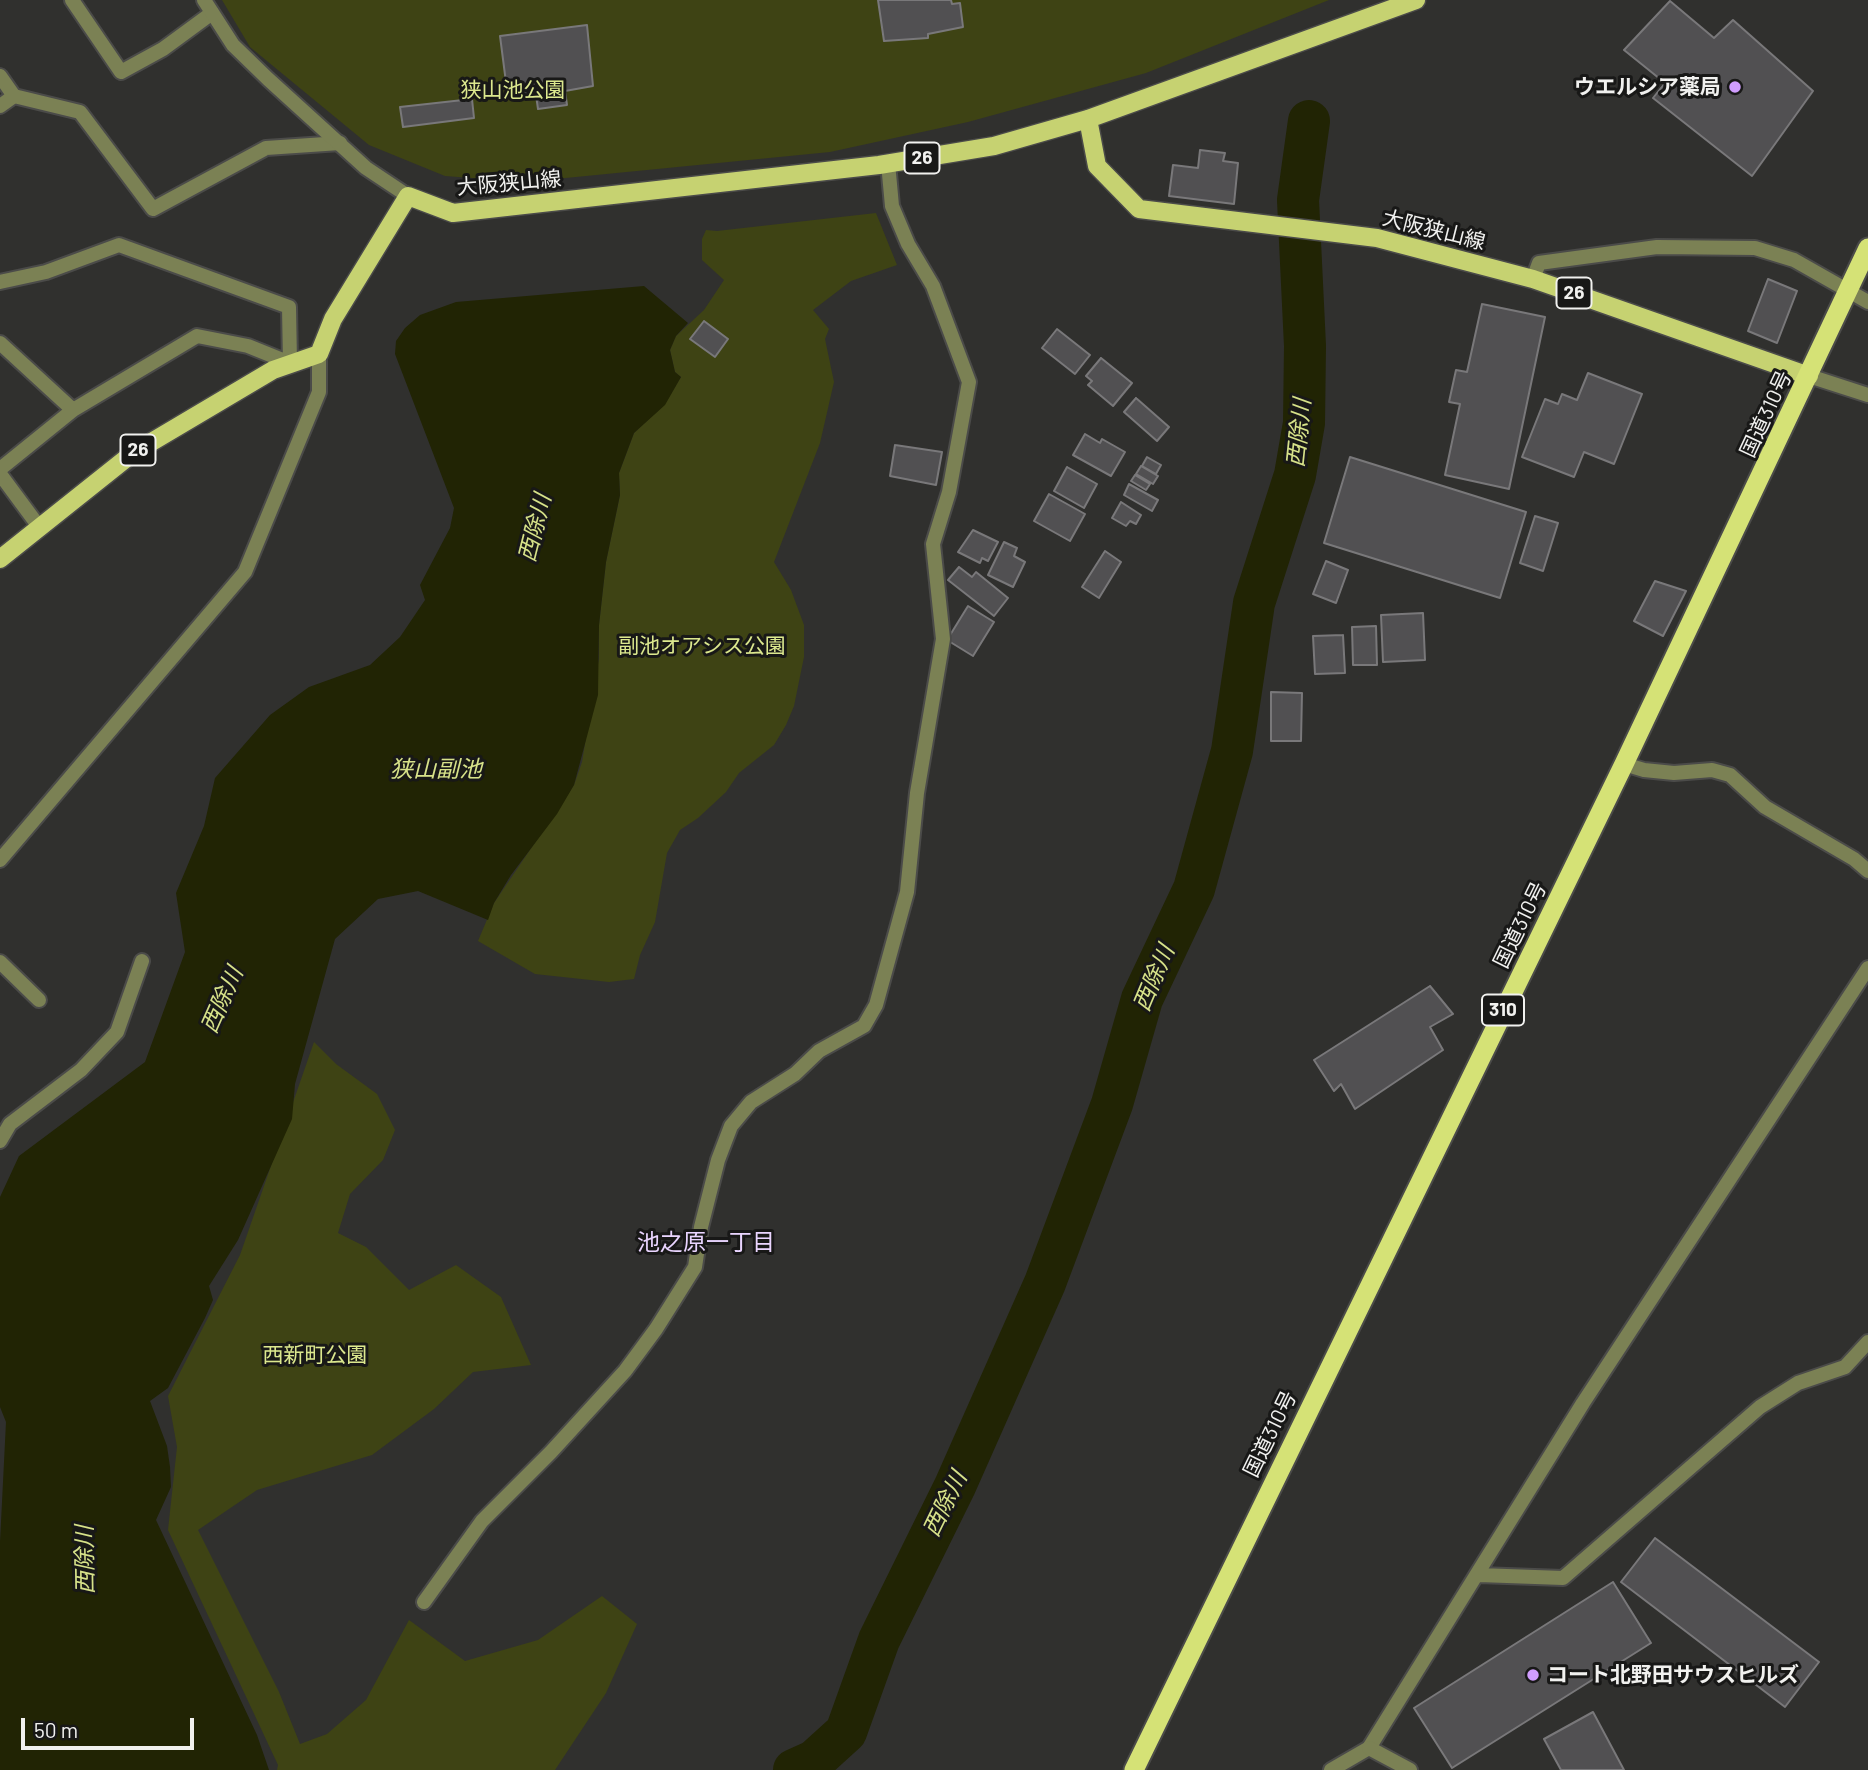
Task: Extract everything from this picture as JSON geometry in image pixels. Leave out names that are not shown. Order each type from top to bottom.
[{"type":"highway","name":"国道310号","points":[[1133,1770],[1625,764],[1868,248]]},
{"type":"main road","name":"大阪狭山線","points":[[408,196],[453,213],[888,163],[994,146],[1088,119],[1416,0]]},
{"type":"main road","name":"大阪狭山線","points":[[1088,119],[1097,166],[1139,209],[1377,238],[1533,279],[1810,376]]},
{"type":"main road","points":[[319,354],[333,319],[408,196]]},
{"type":"main road","name":"26","points":[[0,559],[133,453],[290,363],[319,354]]},
{"type":"street","points":[[72,0],[121,72],[163,49],[212,13]]},
{"type":"street","points":[[204,0],[233,45],[366,168],[408,196]]},
{"type":"street","points":[[0,76],[14,96],[80,112],[153,209],[266,148],[340,143]]},
{"type":"street","points":[[0,107],[14,96]]},
{"type":"street","points":[[424,1602],[482,1521],[551,1452],[625,1371],[656,1329],[695,1267],[701,1227],[718,1160],[731,1126],[751,1102],[795,1074],[820,1051],[864,1026],[880,995],[908,892],[917,793],[943,639],[933,544],[949,492],[969,382],[933,286],[908,244],[892,206],[888,163]]},
{"type":"street","points":[[0,282],[46,272],[119,245],[289,306],[290,363],[248,346],[197,336],[73,410],[0,471],[40,528]]},
{"type":"street","points":[[1533,279],[1539,263],[1657,247],[1755,248],[1794,260],[1868,302]]},
{"type":"street","points":[[0,343],[73,410]]},
{"type":"street","points":[[0,860],[245,572],[319,392],[319,354]]},
{"type":"street","points":[[1810,376],[1868,395]]},
{"type":"street","points":[[1625,764],[1644,771],[1674,773],[1712,770],[1730,775],[1765,807],[1854,859],[1868,871]]},
{"type":"street","points":[[0,1141],[10,1124],[81,1070],[117,1032],[142,961]]},
{"type":"street","points":[[0,962],[39,1000]]},
{"type":"street","points":[[1353,1770],[1479,1575],[1583,1403],[1868,968]]},
{"type":"street","points":[[1479,1575],[1563,1578],[1760,1407],[1798,1384],[1845,1367],[1868,1342]]},
{"type":"street","points":[[1331,1770],[1369,1748]]},
{"type":"street","points":[[1369,1748],[1410,1770]]},
{"type":"green space","name":"狭山池公園","points":[[222,0],[1329,0],[1146,73],[968,122],[830,152],[525,182],[445,176],[369,145],[250,47]]},
{"type":"green space","name":"副池オアシス公園","points":[[876,213],[897,265],[851,281],[813,310],[829,329],[825,339],[834,382],[820,443],[774,562],[791,590],[804,625],[804,657],[794,706],[786,725],[774,745],[739,773],[726,792],[698,818],[680,830],[667,853],[655,922],[640,955],[634,979],[609,982],[535,974],[478,941],[494,903],[574,785],[582,762],[599,658],[599,625],[606,562],[620,495],[619,473],[634,433],[664,405],[681,377],[675,372],[670,350],[676,336],[704,310],[724,280],[702,260],[702,239],[706,230]]},
{"type":"green space","name":"西新町公園","points":[[314,1042],[336,1064],[377,1094],[395,1130],[383,1160],[350,1194],[338,1233],[366,1247],[409,1290],[456,1265],[501,1297],[531,1365],[473,1372],[434,1409],[372,1455],[257,1490],[198,1530],[279,1692],[300,1744],[327,1734],[366,1700],[409,1620],[465,1661],[538,1640],[602,1596],[637,1624],[606,1693],[555,1770],[277,1770],[278,1765],[168,1530],[177,1447],[168,1396],[240,1255]]},
{"type":"water","name":"狭山副池","points":[[644,286],[688,323],[676,336],[670,350],[675,372],[681,377],[665,405],[634,433],[619,473],[620,495],[606,562],[599,625],[598,695],[574,785],[557,814],[511,875],[494,903],[488,920],[418,891],[378,899],[335,939],[295,1084],[292,1119],[238,1240],[209,1286],[213,1300],[205,1318],[168,1388],[150,1401],[167,1446],[170,1467],[171,1487],[156,1520],[257,1735],[269,1770],[0,1770],[0,1542],[6,1422],[0,1407],[0,1197],[19,1156],[145,1062],[185,952],[176,893],[204,826],[215,778],[270,715],[309,687],[370,665],[400,637],[425,600],[420,585],[450,528],[454,508],[395,354],[396,341],[405,328],[420,315],[456,302]]},
{"type":"building","points":[[878,0],[951,0],[952,4],[960,3],[963,27],[928,34],[928,38],[884,41]]},
{"type":"building","name":"ウエルシア薬局","points":[[1670,1],[1714,38],[1733,20],[1813,91],[1752,176],[1653,98],[1665,83],[1624,50]]},
{"type":"building","points":[[587,25],[593,86],[565,91],[567,105],[538,109],[536,95],[508,98],[500,36]]},
{"type":"building","points":[[472,99],[474,118],[403,127],[400,107]]},
{"type":"building","points":[[1200,150],[1225,153],[1223,161],[1238,163],[1234,204],[1169,196],[1173,165],[1198,168]]},
{"type":"building","points":[[1768,279],[1797,291],[1777,343],[1748,331]]},
{"type":"building","points":[[1482,304],[1545,317],[1509,489],[1445,475],[1460,404],[1449,402],[1456,370],[1467,372]]},
{"type":"building","points":[[704,321],[728,339],[715,357],[690,339]]},
{"type":"building","points":[[1057,329],[1090,355],[1075,374],[1042,348]]},
{"type":"building","points":[[1101,358],[1132,383],[1113,406],[1088,385],[1092,381],[1086,376]]},
{"type":"building","points":[[1588,373],[1642,394],[1614,464],[1584,452],[1574,477],[1522,457],[1545,399],[1558,404],[1562,394],[1577,400]]},
{"type":"building","points":[[1136,398],[1169,427],[1157,441],[1124,412]]},
{"type":"building","points":[[1085,434],[1100,443],[1102,439],[1125,452],[1111,476],[1073,455]]},
{"type":"building","points":[[895,445],[942,452],[936,485],[890,476]]},
{"type":"building","points":[[1147,457],[1161,465],[1156,474],[1142,466]]},
{"type":"building","points":[[1350,457],[1526,512],[1500,598],[1324,543]]},
{"type":"building","points":[[1141,466],[1158,476],[1153,484],[1136,474]]},
{"type":"building","points":[[1067,467],[1097,484],[1084,508],[1054,491]]},
{"type":"building","points":[[1135,475],[1150,484],[1146,490],[1131,481]]},
{"type":"building","points":[[1129,484],[1158,500],[1152,511],[1124,495]]},
{"type":"building","points":[[1049,494],[1085,514],[1070,541],[1034,521]]},
{"type":"building","points":[[1121,502],[1141,515],[1136,524],[1130,521],[1126,526],[1112,518]]},
{"type":"building","points":[[1535,516],[1558,523],[1543,571],[1520,563]]},
{"type":"building","points":[[973,530],[998,542],[988,561],[982,558],[980,563],[958,552]]},
{"type":"building","points":[[1004,542],[1017,548],[1014,556],[1025,562],[1013,587],[988,575]]},
{"type":"building","points":[[1105,551],[1121,562],[1099,598],[1082,587]]},
{"type":"building","points":[[1326,561],[1348,570],[1336,603],[1313,594]]},
{"type":"building","points":[[959,567],[972,577],[976,572],[1008,598],[994,616],[948,580]]},
{"type":"building","points":[[1655,581],[1686,591],[1663,636],[1634,621]]},
{"type":"building","points":[[968,606],[994,622],[973,656],[947,640]]},
{"type":"building","points":[[1423,613],[1425,660],[1383,662],[1381,615]]},
{"type":"building","points":[[1376,626],[1377,665],[1353,665],[1352,627]]},
{"type":"building","points":[[1343,635],[1345,673],[1315,674],[1313,636]]},
{"type":"building","points":[[1271,692],[1302,693],[1301,741],[1271,741]]},
{"type":"building","points":[[1430,986],[1453,1014],[1430,1027],[1443,1050],[1355,1109],[1341,1084],[1334,1091],[1314,1060]]},
{"type":"building","name":"コート北野田サウスヒルズ","points":[[1655,1538],[1819,1662],[1785,1707],[1621,1582]]},
{"type":"building","name":"コート北野田サウスヒルズ","points":[[1613,1582],[1651,1643],[1452,1768],[1414,1708]]},
{"type":"building","name":"コート北野田サウスヒルズ","points":[[1593,1712],[1624,1770],[1561,1770],[1544,1739]]},
{"type":"waterway","name":"西除川","points":[[794,1770],[814,1761],[846,1732],[879,1640],[955,1486],[1045,1283],[1112,1104],[1142,999],[1194,889],[1232,751],[1254,603],[1295,475],[1304,423],[1305,346],[1298,200],[1309,121]]},
{"type":"place","name":"ウエルシア薬局","points":[[1735,87]]},
{"type":"place","name":"コート北野田サウスヒルズ","points":[[1533,1675]]},
{"type":"district","name":"池之原一丁目","points":[[706,1242]]}]
